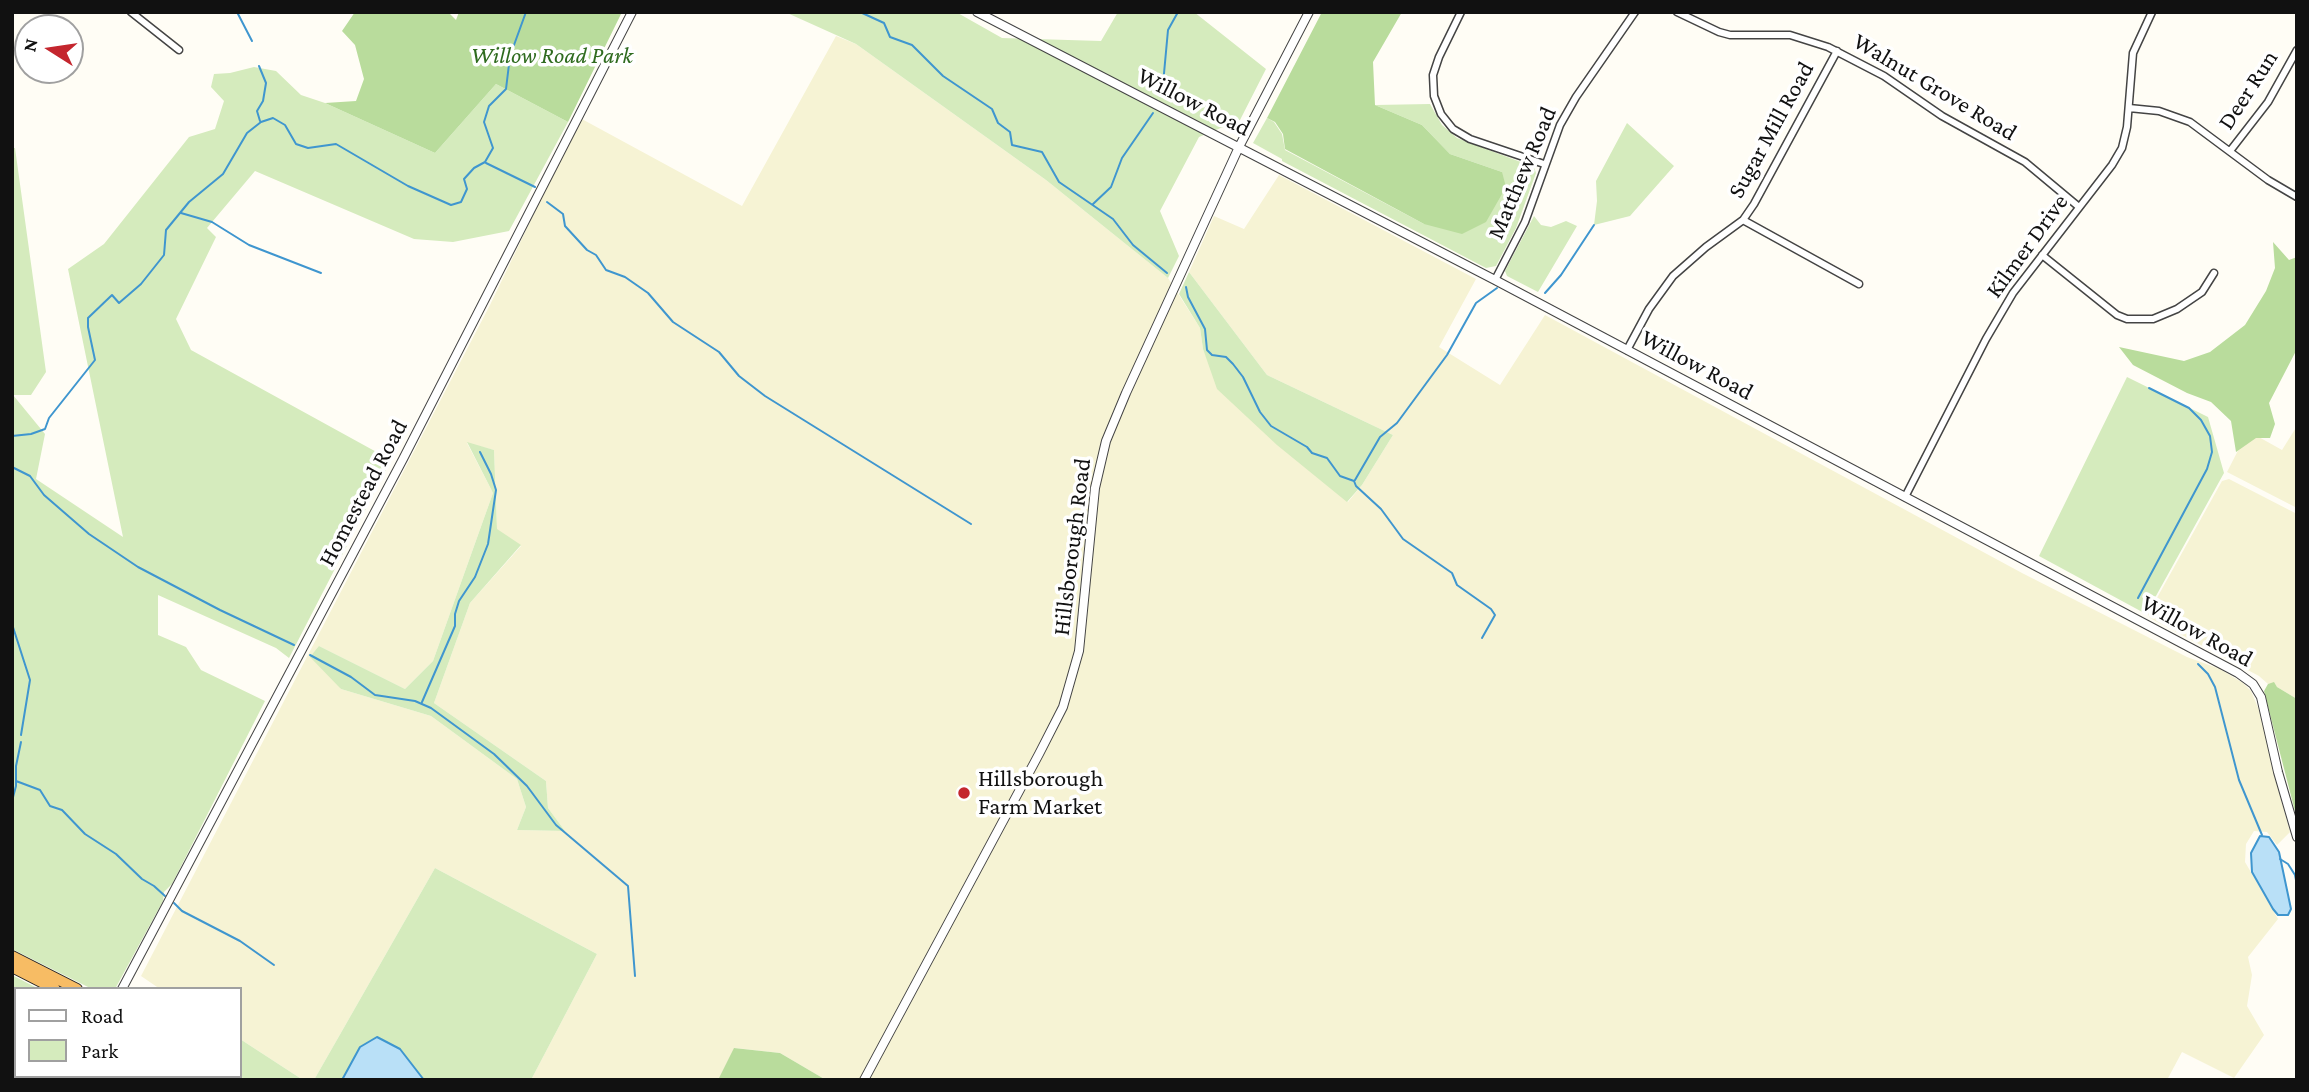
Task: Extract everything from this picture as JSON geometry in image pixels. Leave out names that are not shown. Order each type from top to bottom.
[{"type":"highway","points":[[12,956],[73,987]]},
{"type":"highway","points":[[12,967],[51,987]]},
{"type":"street","points":[[131,12],[178,50]]},
{"type":"street","name":"Homestead Road","points":[[123,987],[415,435],[632,12]]},
{"type":"street","name":"Willow Road","points":[[977,12],[1495,280],[2248,679],[2258,690],[2264,705],[2278,772],[2297,837]]},
{"type":"street","name":"Hillsborough Road","points":[[864,1080],[1063,707],[1079,650],[1095,488],[1106,441],[1239,147],[1309,12]]},
{"type":"street","points":[[1461,12],[1433,75],[1434,96],[1441,114],[1453,129],[1470,139],[1544,164]]},
{"type":"street","name":"Matthew Road","points":[[1495,280],[1525,222],[1557,132],[1576,97],[1635,12]]},
{"type":"street","name":"Walnut Grove Road","points":[[1677,12],[1730,35],[1790,35],[1837,51],[1884,76],[1942,116],[2025,162],[2079,207]]},
{"type":"street","name":"Kilmer Drive","points":[[1905,498],[1986,339],[2020,282],[2112,165],[2122,148],[2126,136],[2133,53],[2152,12]]},
{"type":"street","name":"Deer Run","points":[[2230,151],[2268,102],[2297,50]]},
{"type":"street","name":"Sugar Mill Road","points":[[1627,350],[1649,309],[1673,276],[1743,220],[1770,176],[1837,51]]},
{"type":"street","points":[[2129,108],[2159,111],[2181,117],[2268,180],[2297,197]]},
{"type":"street","points":[[1743,220],[1859,284]]},
{"type":"street","points":[[2042,255],[2117,315],[2127,319],[2153,318],[2177,309],[2202,292],[2214,272]]},
{"type":"shaded area","points":[[836,36],[856,44],[1046,180],[1168,278],[1200,328],[1203,349],[1210,366],[1348,502],[1362,485],[1393,435],[1267,375],[1189,272],[1214,216],[1244,229],[1279,175],[1476,279],[1439,347],[1500,385],[1545,315],[2022,573],[2187,657],[2220,669],[2251,691],[2259,710],[2290,832],[2277,845],[2267,832],[2254,831],[2246,844],[2245,862],[2278,919],[2248,957],[2252,975],[2247,1006],[2264,1035],[2234,1078],[2182,1052],[2167,1080],[826,1080],[780,1053],[735,1048],[718,1080],[531,1080],[597,954],[435,868],[314,1080],[303,1080],[242,1040],[242,987],[157,987],[141,976],[490,305],[580,118],[742,206]],"holes":[[[467,443],[494,450],[497,530],[521,546],[470,603],[434,703],[546,781],[548,808],[565,831],[517,830],[526,807],[517,779],[431,716],[341,689],[319,646],[405,689],[433,661],[493,493]]]},
{"type":"shaded area","points":[[2297,426],[2297,508],[2227,472],[2248,431],[2282,450]]},
{"type":"shaded area","points":[[2229,479],[2297,514],[2297,699],[2274,683],[2268,684],[2259,676],[2150,618],[2148,614],[2222,481]]},
{"type":"green space","name":"Willow Road Park","points":[[355,12],[448,12],[456,20],[459,12],[622,12],[568,122],[496,84],[435,153],[325,103],[356,101],[364,79],[355,45],[342,31]]},
{"type":"green space","points":[[785,12],[956,12],[1002,38],[1101,41],[1118,12],[1194,12],[1266,69],[1240,120],[1199,137],[1160,211],[1179,256],[1168,278],[1046,180],[856,44]]},
{"type":"green space","points":[[1322,12],[1402,12],[1373,62],[1375,105],[1422,125],[1450,154],[1502,172],[1506,187],[1486,222],[1462,234],[1424,224],[1285,149],[1283,134],[1275,122],[1267,118]]},
{"type":"green space","points":[[254,67],[276,71],[301,95],[325,103],[435,153],[496,84],[568,122],[509,231],[453,242],[414,239],[255,171],[207,228],[216,237],[176,319],[191,350],[391,460],[289,658],[276,648],[158,595],[158,635],[186,647],[201,670],[265,701],[116,987],[88,987],[12,949],[12,148],[15,148],[46,372],[31,395],[13,395],[45,434],[36,479],[123,537],[68,269],[104,244],[189,137],[215,129],[224,101],[211,87],[214,74]]},
{"type":"green space","points":[[1430,104],[1442,125],[1457,138],[1534,167],[1536,173],[1516,228],[1496,266],[1486,268],[1282,161],[1253,143],[1267,118],[1274,122],[1282,134],[1285,150],[1424,224],[1502,172],[1450,154],[1422,125],[1375,105]]},
{"type":"green space","points":[[1627,123],[1674,166],[1630,216],[1594,225],[1596,181]]},
{"type":"green space","points":[[1534,216],[1541,225],[1551,227],[1566,221],[1577,226],[1538,292],[1507,276],[1505,271]]},
{"type":"green space","points":[[2273,242],[2289,260],[2297,257],[2297,349],[2269,403],[2275,424],[2270,438],[2256,438],[2236,452],[2231,421],[2211,402],[2187,393],[2133,365],[2119,347],[2184,361],[2210,352],[2245,325],[2266,291],[2275,268]]},
{"type":"green space","points":[[1189,272],[1267,375],[1393,435],[1362,485],[1347,502],[1277,445],[1217,389],[1203,349],[1200,328],[1179,294]]},
{"type":"green space","points":[[2127,377],[2208,417],[2224,473],[2146,614],[2039,556]]},
{"type":"green space","points":[[467,442],[494,450],[497,529],[521,545],[470,603],[434,703],[546,781],[548,808],[565,831],[517,830],[526,807],[517,779],[431,716],[341,689],[310,657],[319,646],[405,689],[433,661],[493,493]]},
{"type":"green space","points":[[2274,682],[2277,687],[2297,699],[2297,819],[2264,691],[2268,684]]},
{"type":"green space","points":[[435,868],[597,954],[531,1080],[314,1080]]},
{"type":"green space","points":[[12,975],[35,987],[14,987],[14,1078],[68,1078],[12,1080]]},
{"type":"green space","points":[[242,1040],[303,1080],[245,1080],[242,1078]]},
{"type":"green space","points":[[734,1048],[780,1053],[826,1080],[718,1080]]},
{"type":"green space","points":[[186,1078],[189,1080],[81,1080]]},
{"type":"water","points":[[2260,836],[2269,837],[2279,852],[2291,909],[2288,915],[2278,915],[2252,872],[2251,853]]},
{"type":"water","points":[[377,1037],[400,1049],[424,1080],[342,1080],[360,1047]]},
{"type":"waterway","points":[[237,12],[252,41]]},
{"type":"waterway","points":[[12,436],[45,429],[49,418],[95,360],[88,318],[112,295],[119,303],[141,284],[164,255],[166,230],[189,202],[223,174],[247,133],[261,122],[273,118],[285,125],[296,144],[308,148],[336,144],[408,186],[451,205],[461,202],[467,189],[464,179],[474,168],[485,162],[493,148],[484,122],[489,106],[506,89],[510,56],[526,12]]},
{"type":"waterway","points":[[860,12],[884,23],[890,37],[912,45],[943,76],[992,109],[998,123],[1010,132],[1012,145],[1042,152],[1059,182],[1113,219],[1133,245],[1167,273]]},
{"type":"waterway","points":[[1162,95],[1168,30],[1178,12]]},
{"type":"waterway","points":[[259,66],[266,83],[263,101],[257,111],[260,121]]},
{"type":"waterway","points":[[1093,204],[1111,187],[1122,158],[1153,113]]},
{"type":"waterway","points":[[486,163],[535,187]]},
{"type":"waterway","points":[[547,202],[563,214],[565,226],[587,250],[596,255],[606,270],[625,277],[648,293],[673,322],[719,352],[739,376],[765,396],[971,524]]},
{"type":"waterway","points":[[181,213],[212,222],[249,245],[321,273]]},
{"type":"waterway","points":[[1545,293],[1561,275],[1594,225]]},
{"type":"waterway","points":[[1186,287],[1188,297],[1205,329],[1207,350],[1212,355],[1226,357],[1233,364],[1271,426],[1307,447],[1312,453],[1327,458],[1340,476],[1354,481],[1381,509],[1403,539],[1452,573],[1457,585],[1491,609],[1495,615],[1482,638]]},
{"type":"waterway","points":[[1355,480],[1380,437],[1397,423],[1447,355],[1476,303],[1497,288]]},
{"type":"waterway","points":[[2138,598],[2207,469],[2212,452],[2210,436],[2201,420],[2189,408],[2149,388]]},
{"type":"waterway","points":[[422,702],[455,626],[459,601],[475,577],[488,544],[496,490],[480,452]]},
{"type":"waterway","points":[[12,467],[30,476],[44,495],[89,534],[138,567],[294,645]]},
{"type":"waterway","points":[[12,624],[30,680],[21,735]]},
{"type":"waterway","points":[[310,655],[351,677],[375,695],[415,701],[431,708],[494,754],[527,786],[556,825],[628,886],[635,976]]},
{"type":"waterway","points":[[2198,664],[2215,687],[2239,780],[2262,835]]},
{"type":"waterway","points":[[12,801],[21,742]]},
{"type":"waterway","points":[[16,781],[40,790],[50,806],[62,810],[85,834],[116,854],[165,896]]},
{"type":"waterway","points":[[2280,859],[2288,864],[2295,875],[2297,885]]},
{"type":"waterway","points":[[174,903],[182,911],[240,941],[274,965]]},
{"type":"place","name":"Hillsborough Farm Market","points":[[964,793]]}]
